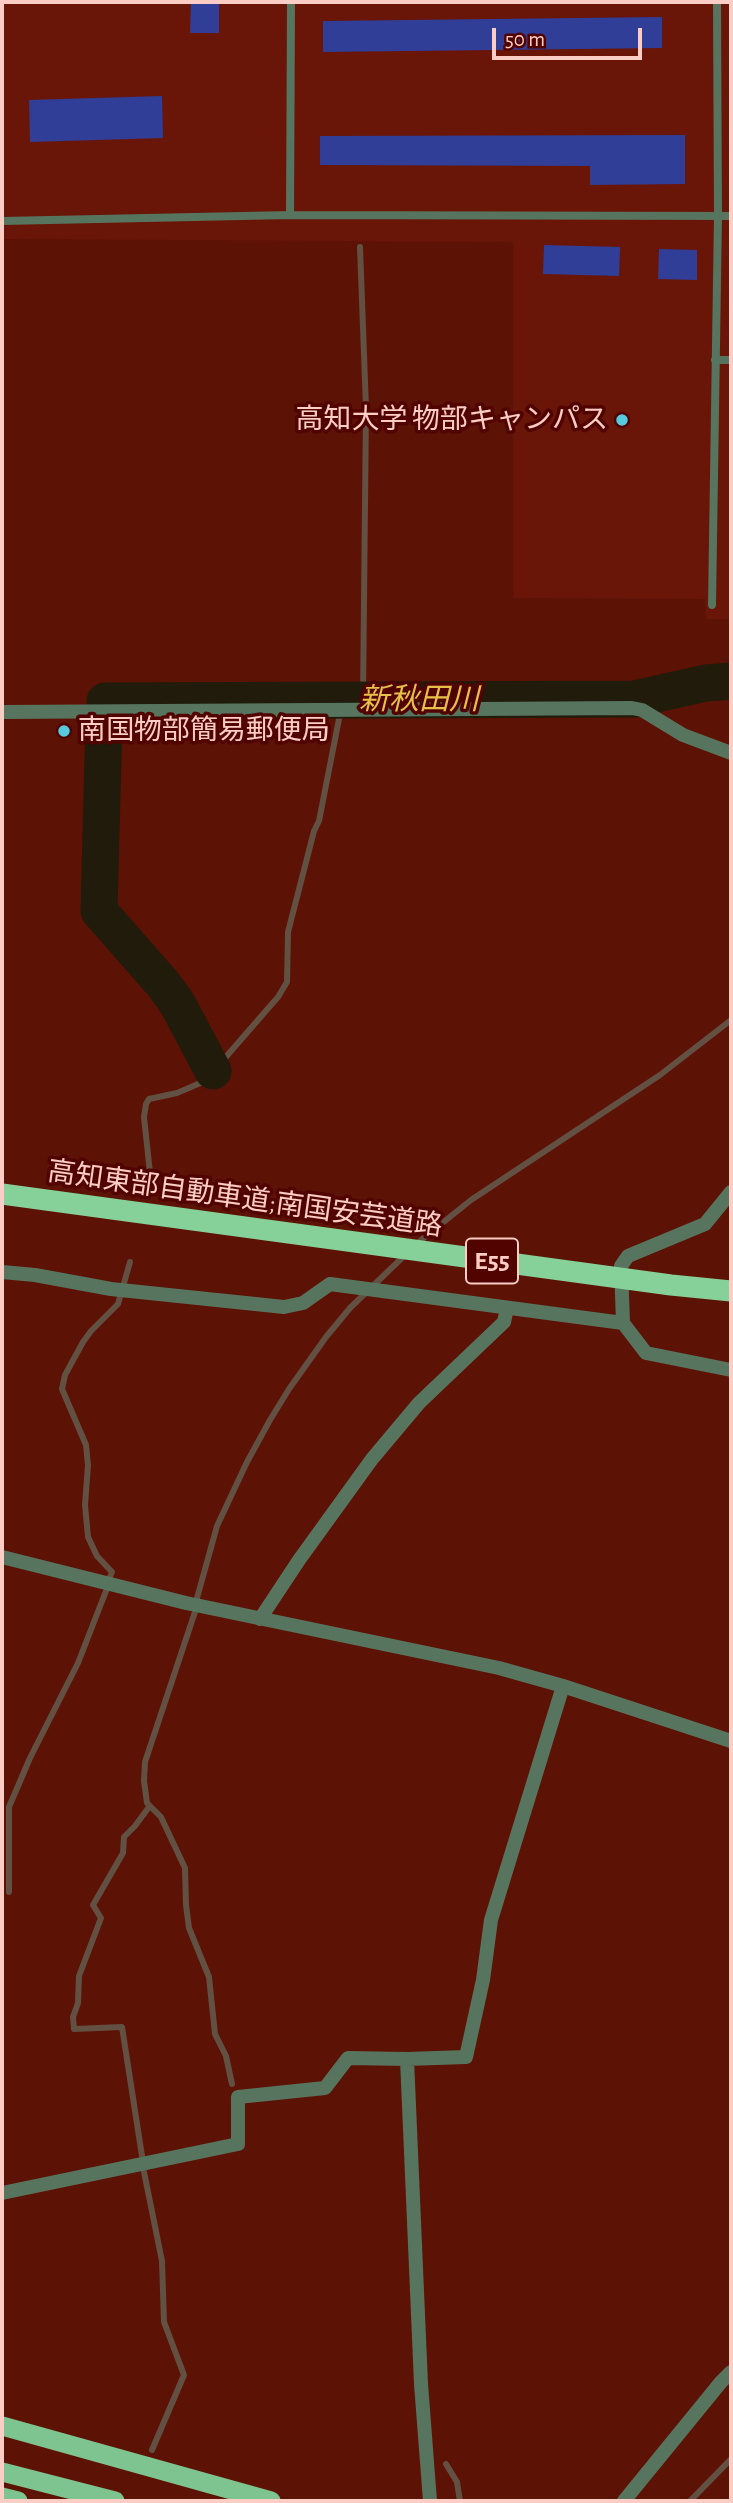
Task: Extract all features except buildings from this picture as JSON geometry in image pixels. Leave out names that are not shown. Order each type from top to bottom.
[{"type":"highway","name":"高知東部自動車道;南国安芸道路","points":[[2,1194],[731,1291]]},
{"type":"highway","points":[[671,1285],[731,1303]]},
{"type":"highway","points":[[2,2426],[271,2501]]},
{"type":"highway","points":[[11,2474],[115,2501]]},
{"type":"highway","points":[[2,2497],[18,2501]]},
{"type":"street","points":[[2,712],[632,708],[642,710],[683,735],[731,753]]},
{"type":"street","points":[[731,1192],[705,1224],[628,1256],[621,1266],[623,1323],[646,1353],[731,1370]]},
{"type":"street","points":[[2,1272],[35,1275],[111,1289],[221,1298],[284,1307],[303,1303],[330,1284],[623,1323]]},
{"type":"street","points":[[260,1619],[372,1459],[419,1404],[504,1322],[507,1308]]},
{"type":"street","points":[[2,1558],[260,1619],[499,1668],[731,1741]]},
{"type":"street","points":[[2,2193],[238,2144],[238,2097],[325,2088],[348,2058],[466,2057],[483,1980],[491,1920],[563,1686]]},
{"type":"street","points":[[407,2059],[421,2384],[430,2501]]},
{"type":"street","points":[[624,2501],[731,2372]]},
{"type":"lane","points":[[290,215],[291,2]]},
{"type":"lane","points":[[712,605],[718,216],[717,2]]},
{"type":"lane","points":[[2,222],[290,215],[731,216]]},
{"type":"lane","points":[[715,359],[731,360]]},
{"type":"shaded area","name":"高知大学 物部キャンパス","points":[[2,2],[731,2],[731,619],[706,619],[705,599],[513,598],[513,242],[2,239]]},
{"type":"waterway","points":[[360,247],[366,408],[363,699]]},
{"type":"waterway","name":"新秋田川","points":[[105,701],[634,699],[706,683],[731,681]]},
{"type":"waterway","points":[[150,1173],[144,1117],[149,1099],[177,1093],[205,1081],[278,997],[287,982],[288,932],[314,831],[319,821],[339,719]]},
{"type":"waterway","name":"新秋田川","points":[[104,720],[99,911],[177,1003],[213,1071]]},
{"type":"waterway","points":[[415,1245],[471,1200],[660,1075],[731,1020]]},
{"type":"waterway","points":[[197,1598],[217,1526],[270,1420],[326,1337],[350,1308],[405,1255]]},
{"type":"waterway","points":[[110,1577],[112,1572],[97,1556],[88,1537],[85,1505],[88,1465],[86,1445],[62,1389],[65,1375],[83,1342],[118,1304],[130,1262]]},
{"type":"waterway","points":[[9,1892],[9,1807],[30,1758],[78,1663],[106,1591]]},
{"type":"waterway","points":[[195,1612],[145,1762],[144,1781],[147,1803],[161,1817],[185,1868],[189,1928],[209,1977],[215,2034],[226,2056],[232,2084]]},
{"type":"waterway","points":[[142,2156],[122,2027],[74,2029],[73,2017],[78,2003],[79,1976],[101,1918],[93,1905],[123,1853],[124,1837],[149,1807]]},
{"type":"waterway","points":[[144,2172],[162,2261],[164,2322],[184,2375],[152,2450]]},
{"type":"waterway","points":[[690,2501],[731,2459]]},
{"type":"waterway","points":[[446,2464],[457,2482],[460,2501]]},
{"type":"place","name":"高知大学 物部キャンパス","points":[[622,420]]},
{"type":"place","name":"南国物部簡易郵便局","points":[[64,731]]}]
